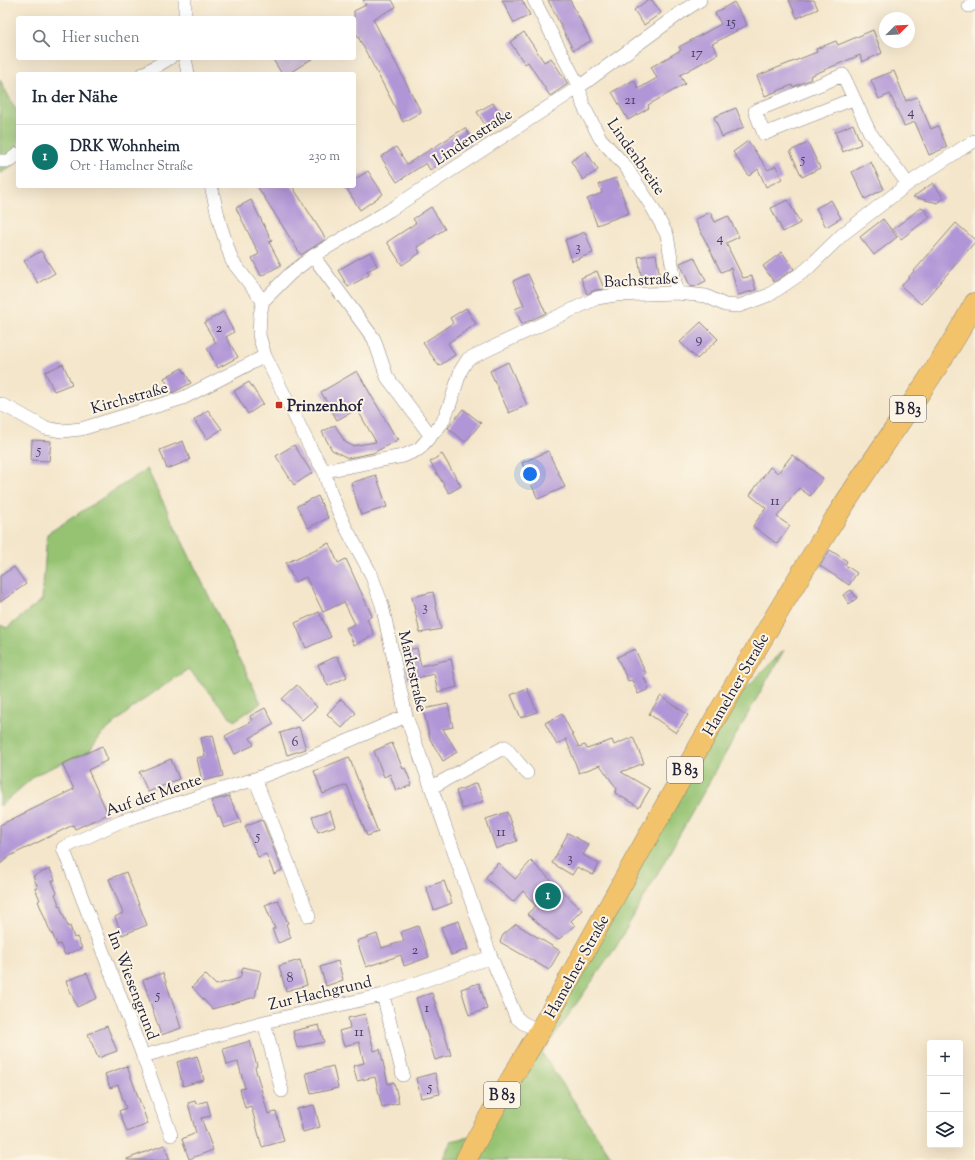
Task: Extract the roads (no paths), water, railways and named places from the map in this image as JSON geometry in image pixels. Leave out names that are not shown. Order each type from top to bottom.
[{"type":"main road","name":"Hamelner Straße","points":[[466,1160],[482,1129],[540,1032],[617,890],[764,634],[838,513],[907,411],[975,303]]},
{"type":"street","points":[[185,0],[185,16]]},
{"type":"street","name":"Lindenbreite","points":[[534,0],[578,86],[583,105],[600,138],[626,167],[652,207],[667,235],[676,293]]},
{"type":"street","name":"Lindenstraße","points":[[263,300],[290,274],[313,256],[390,210],[578,86],[700,0]]},
{"type":"street","points":[[146,72],[167,60]]},
{"type":"street","points":[[185,60],[188,72]]},
{"type":"street","points":[[853,99],[764,134],[755,111],[843,75],[870,133],[908,184]]},
{"type":"street","name":"Bachstraße","points":[[324,471],[403,456],[419,449],[442,424],[462,370],[468,359],[597,298],[615,295],[676,293],[706,296],[725,305],[739,306],[769,295],[806,270],[843,234],[908,184],[975,141]]},
{"type":"street","points":[[0,161],[8,161],[16,155]]},
{"type":"street","points":[[211,188],[220,224],[232,261],[263,300]]},
{"type":"street","points":[[313,256],[374,339],[387,377],[431,436]]},
{"type":"street","name":"Marktstraße","points":[[263,300],[260,314],[259,335],[265,356],[312,451],[324,471],[331,494],[344,524],[371,574],[382,605],[406,716],[491,957],[516,1017],[540,1032]]},
{"type":"street","name":"Kirchstraße","points":[[0,404],[44,428],[62,431],[81,428],[183,398],[265,356]]},
{"type":"street","name":"Auf der Mente","points":[[63,848],[121,821],[255,779],[295,764],[406,716]]},
{"type":"street","points":[[432,787],[505,747],[527,772]]},
{"type":"street","points":[[255,779],[309,916]]},
{"type":"street","name":"Im Wiesengrund","points":[[63,848],[143,1056],[170,1135]]},
{"type":"street","name":"Zur Hachgrund","points":[[143,1056],[264,1022],[383,995],[491,957]]},
{"type":"street","name":"Zur Hachgrund","points":[[383,995],[403,1075]]},
{"type":"street","name":"Zur Hachgrund","points":[[264,1022],[282,1091]]},
{"type":"place","name":"Prinzenhof","points":[[279,405]]},
{"type":"place","name":"DRK Wohnheim","points":[[548,896]]}]
